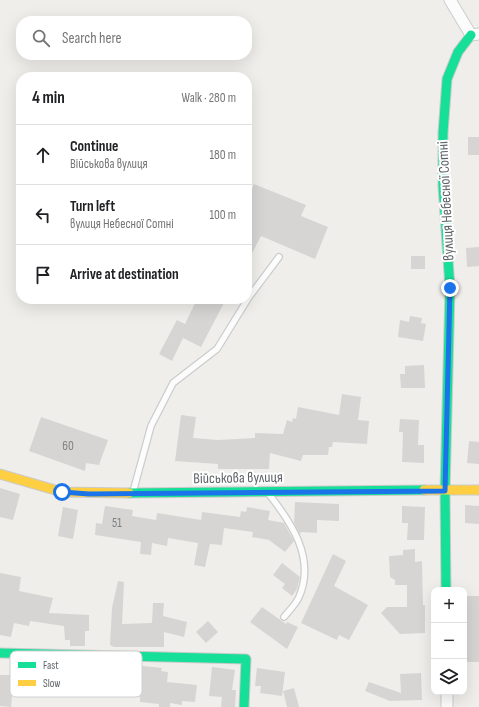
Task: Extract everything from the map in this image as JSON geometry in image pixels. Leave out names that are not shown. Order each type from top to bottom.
[{"type":"street","points":[[450,0],[475,35]]},
{"type":"street","name":"вулиця Небесної Сотні","points":[[446,587],[445,491],[450,288],[443,186],[443,133],[447,79],[458,52],[475,35]]},
{"type":"street","name":"Військова вулиця","points":[[0,474],[30,484],[62,492],[133,493],[479,490]]},
{"type":"street","points":[[0,653],[10,653]]},
{"type":"street","points":[[142,656],[246,659],[244,707]]},
{"type":"street","points":[[446,695],[447,707]]},
{"type":"lane","points":[[252,293],[279,257]]},
{"type":"lane","points":[[133,493],[151,426],[173,383],[216,349],[245,304]]},
{"type":"lane","points":[[266,491],[287,517],[301,544],[304,566],[303,585],[299,599],[284,617]]},
{"type":"building","points":[[468,137],[479,137],[479,155],[468,155]]},
{"type":"building","points":[[254,184],[306,205],[301,216],[328,227],[315,259],[261,236],[252,253],[252,189]]},
{"type":"building","points":[[479,247],[479,266],[467,267],[466,248]]},
{"type":"building","points":[[411,256],[425,256],[425,269],[411,269]]},
{"type":"building","points":[[195,304],[223,304],[201,347],[183,338],[172,361],[159,354],[177,320],[185,324]]},
{"type":"building","points":[[410,316],[422,318],[421,323],[426,324],[423,341],[398,337],[400,320],[409,322]]},
{"type":"building","points":[[424,365],[425,388],[401,388],[400,374],[405,374],[405,366]]},
{"type":"building","points":[[342,394],[361,397],[358,420],[369,421],[367,444],[333,442],[332,447],[329,447],[328,455],[303,455],[301,461],[270,453],[269,469],[218,469],[218,464],[175,461],[181,415],[196,417],[193,438],[218,440],[255,438],[255,433],[283,434],[287,420],[292,422],[293,418],[296,419],[298,407],[339,415]]},
{"type":"building","points":[[41,417],[108,440],[99,465],[86,463],[85,471],[29,451]]},
{"type":"building","points":[[400,419],[419,420],[418,445],[424,445],[424,463],[402,462],[403,432],[399,432]]},
{"type":"building","points":[[469,441],[479,442],[479,464],[467,463]]},
{"type":"building","points":[[0,488],[20,494],[13,520],[0,517]]},
{"type":"building","points":[[295,502],[339,504],[339,521],[317,520],[317,533],[301,532],[300,534],[294,523]]},
{"type":"building","points":[[465,505],[479,506],[479,524],[465,523]]},
{"type":"building","points":[[105,506],[133,510],[132,516],[156,520],[157,513],[201,520],[202,512],[240,517],[241,511],[246,512],[247,507],[270,511],[268,520],[284,523],[294,541],[285,552],[269,540],[252,537],[253,532],[224,528],[222,545],[210,544],[205,567],[194,565],[198,543],[168,538],[167,546],[152,543],[151,555],[140,554],[141,542],[95,535],[96,523],[102,524]]},
{"type":"building","points":[[402,506],[425,507],[424,540],[407,540],[408,523],[402,523]]},
{"type":"building","points":[[63,507],[78,510],[73,539],[58,536]]},
{"type":"building","points":[[415,549],[415,562],[422,561],[425,633],[400,634],[381,613],[387,607],[407,607],[407,585],[395,585],[395,580],[390,577],[389,556],[403,555],[403,550]]},
{"type":"building","points":[[333,554],[346,561],[334,586],[368,605],[349,640],[339,635],[337,640],[301,623]]},
{"type":"building","points":[[282,563],[300,577],[297,589],[292,596],[282,588],[285,584],[273,575]]},
{"type":"building","points":[[0,573],[21,577],[19,591],[53,598],[49,613],[89,615],[89,631],[85,631],[85,646],[70,646],[70,640],[65,640],[64,626],[30,621],[29,626],[14,623],[11,637],[0,635]]},
{"type":"building","points":[[118,581],[124,582],[122,624],[152,623],[153,603],[164,603],[163,616],[187,622],[184,637],[164,632],[164,647],[114,647],[110,645],[112,608]]},
{"type":"building","points":[[467,596],[479,596],[479,662],[467,662]]},
{"type":"building","points":[[262,607],[286,624],[287,622],[298,627],[287,649],[250,622]]},
{"type":"building","points":[[208,621],[218,632],[206,643],[196,632]]},
{"type":"building","points":[[142,666],[162,668],[161,671],[168,672],[167,682],[197,685],[195,702],[182,701],[182,705],[170,703],[170,707],[159,707],[159,704],[140,702],[140,697],[142,697]]},
{"type":"building","points":[[212,667],[235,670],[232,690],[236,690],[235,707],[221,707],[222,697],[209,696]]},
{"type":"building","points":[[257,668],[285,672],[282,696],[260,693],[261,686],[255,686]]},
{"type":"building","points":[[421,673],[422,700],[390,701],[365,691],[369,682],[401,693],[400,674]]},
{"type":"building","points":[[0,675],[10,675],[10,697],[12,697],[11,707],[0,706]]},
{"type":"building","points":[[294,688],[299,707],[287,707],[283,691]]},
{"type":"traffic: fast","points":[[446,587],[445,491],[450,288],[443,186],[443,133],[447,79],[458,52],[471,35]]},
{"type":"traffic: fast","points":[[129,493],[424,490]]},
{"type":"traffic: fast","points":[[0,653],[10,653]]},
{"type":"traffic: fast","points":[[142,656],[246,659],[244,707]]},
{"type":"traffic: slow","points":[[0,474],[62,492],[129,493]]},
{"type":"traffic: slow","points":[[424,490],[479,490]]},
{"type":"route","points":[[62,492],[89,494],[266,491],[445,491],[450,288]]}]
